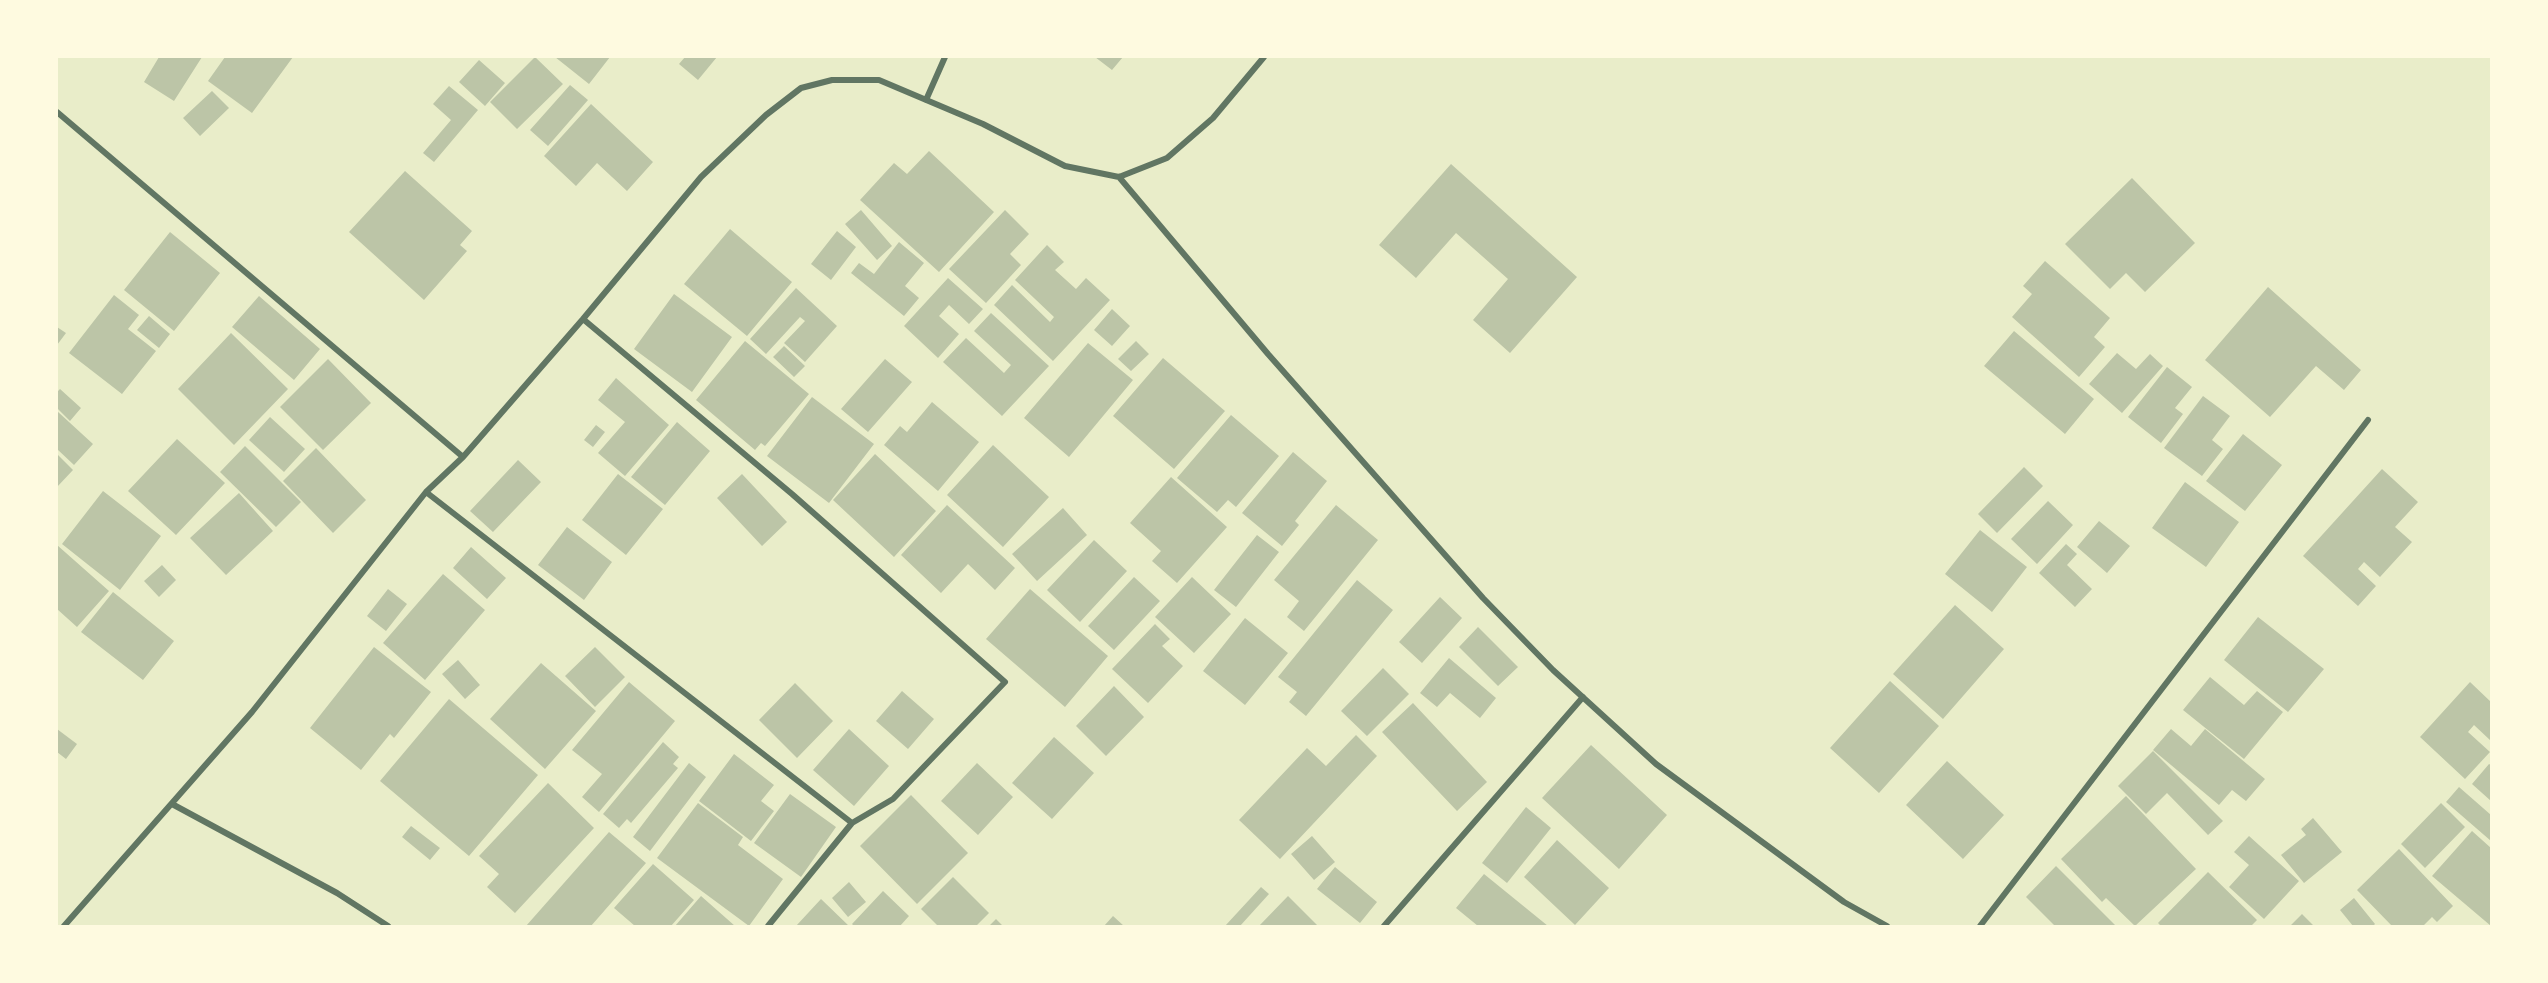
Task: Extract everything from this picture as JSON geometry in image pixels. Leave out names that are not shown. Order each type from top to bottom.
[{"type":"street","points":[[926,100],[945,57]]},
{"type":"street","points":[[64,926],[252,712],[426,492],[463,457],[583,320],[701,177],[766,115],[801,88],[832,80],[879,80],[983,124],[1065,166],[1119,177],[1167,158],[1213,118],[1264,57]]},
{"type":"street","points":[[57,112],[463,457]]},
{"type":"street","points":[[1119,177],[1268,354],[1483,598],[1583,697],[1656,765],[1844,902],[1887,926]]},
{"type":"street","points":[[583,320],[792,494],[1005,682],[893,799],[852,823],[768,926]]},
{"type":"street","points":[[1980,926],[2368,420]]},
{"type":"street","points":[[426,492],[852,823]]},
{"type":"street","points":[[1384,926],[1583,697]]},
{"type":"street","points":[[172,804],[337,893],[388,926]]},
{"type":"building","points":[[159,57],[202,57],[174,101],[144,82]]},
{"type":"building","points":[[225,57],[293,57],[252,113],[208,81]]},
{"type":"building","points":[[535,57],[563,84],[517,129],[490,102]]},
{"type":"building","points":[[555,57],[610,57],[589,84]]},
{"type":"building","points":[[685,57],[717,57],[698,80],[679,64]]},
{"type":"building","points":[[1095,57],[1123,57],[1112,70]]},
{"type":"building","points":[[479,60],[505,83],[485,106],[459,82]]},
{"type":"building","points":[[570,85],[588,100],[548,146],[530,130]]},
{"type":"building","points":[[449,86],[478,110],[434,162],[423,153],[451,120],[433,104]]},
{"type":"building","points":[[212,91],[229,108],[200,136],[183,118]]},
{"type":"building","points":[[591,104],[653,162],[627,191],[597,163],[576,186],[544,156]]},
{"type":"building","points":[[929,151],[994,212],[939,272],[860,200],[894,163],[907,174]]},
{"type":"building","points":[[1451,164],[1577,277],[1510,353],[1473,320],[1508,279],[1456,233],[1416,278],[1379,245]]},
{"type":"building","points":[[405,171],[472,231],[460,245],[467,251],[424,300],[349,232]]},
{"type":"building","points":[[2132,178],[2195,243],[2145,292],[2126,273],[2110,289],[2065,244]]},
{"type":"building","points":[[861,210],[892,246],[877,260],[845,224]]},
{"type":"building","points":[[1005,210],[1029,234],[1010,254],[1021,265],[986,303],[949,269]]},
{"type":"building","points":[[730,229],[792,282],[747,336],[684,284]]},
{"type":"building","points":[[837,231],[856,247],[831,280],[811,264]]},
{"type":"building","points":[[170,232],[220,273],[174,331],[124,290]]},
{"type":"building","points":[[899,242],[924,263],[905,286],[919,298],[904,316],[851,273],[859,263],[874,274]]},
{"type":"building","points":[[1047,245],[1064,262],[1055,270],[1076,289],[1086,278],[1110,300],[1053,361],[994,305],[1012,285],[1050,322],[1054,317],[1015,280]]},
{"type":"building","points":[[2045,261],[2110,318],[2094,337],[2105,347],[2079,377],[2012,317],[2032,294],[2023,286]]},
{"type":"building","points":[[948,278],[983,309],[969,324],[949,305],[939,316],[959,334],[938,358],[904,326]]},
{"type":"building","points":[[2268,287],[2361,370],[2344,390],[2316,366],[2270,417],[2205,360]]},
{"type":"building","points":[[796,288],[837,326],[805,362],[784,343],[805,321],[800,317],[766,354],[750,339]]},
{"type":"building","points":[[674,294],[732,337],[692,392],[634,349]]},
{"type":"building","points":[[114,295],[139,315],[128,329],[156,351],[122,394],[69,353]]},
{"type":"building","points":[[259,296],[320,349],[294,380],[232,327]]},
{"type":"building","points":[[1112,309],[1130,326],[1112,346],[1094,330]]},
{"type":"building","points":[[991,313],[1049,366],[1002,416],[943,362],[966,338],[1004,373],[1011,365],[974,331]]},
{"type":"building","points":[[149,316],[170,334],[159,348],[137,330]]},
{"type":"building","points":[[57,327],[66,333],[57,345]]},
{"type":"building","points":[[2014,331],[2094,399],[2065,434],[1984,366]]},
{"type":"building","points":[[231,333],[288,389],[234,445],[178,389]]},
{"type":"building","points":[[745,341],[809,394],[765,446],[761,443],[755,450],[696,400]]},
{"type":"building","points":[[1136,341],[1149,354],[1131,371],[1118,359]]},
{"type":"building","points":[[1088,343],[1133,380],[1069,457],[1024,418]]},
{"type":"building","points":[[784,346],[805,366],[794,377],[773,357]]},
{"type":"building","points":[[2117,353],[2136,369],[2150,354],[2163,366],[2122,413],[2089,384]]},
{"type":"building","points":[[1163,358],[1225,411],[1174,469],[1113,416]]},
{"type":"building","points":[[328,359],[371,403],[323,450],[280,407]]},
{"type":"building","points":[[885,359],[912,382],[868,432],[841,409]]},
{"type":"building","points":[[2167,367],[2192,387],[2175,408],[2183,414],[2161,443],[2128,417]]},
{"type":"building","points":[[616,378],[669,425],[625,476],[598,453],[625,422],[598,400]]},
{"type":"building","points":[[60,389],[81,408],[70,421],[57,408],[57,392]]},
{"type":"building","points":[[2203,396],[2230,416],[2212,440],[2223,449],[2202,476],[2164,448]]},
{"type":"building","points":[[812,397],[874,444],[829,503],[767,456]]},
{"type":"building","points":[[932,402],[979,442],[938,491],[884,445],[900,426],[907,432]]},
{"type":"building","points":[[57,411],[93,444],[74,465],[57,449]]},
{"type":"building","points":[[1231,415],[1279,456],[1236,507],[1228,500],[1217,512],[1177,478]]},
{"type":"building","points":[[270,417],[305,449],[284,472],[249,440]]},
{"type":"building","points":[[677,422],[710,451],[665,505],[631,477]]},
{"type":"building","points":[[596,425],[605,432],[593,447],[584,440]]},
{"type":"building","points":[[2243,434],[2282,465],[2245,511],[2206,481]]},
{"type":"building","points":[[177,439],[225,483],[176,535],[128,491]]},
{"type":"building","points":[[993,445],[1049,497],[1003,547],[947,495]]},
{"type":"building","points":[[245,446],[301,502],[276,527],[220,472]]},
{"type":"building","points":[[316,448],[366,500],[333,533],[283,481]]},
{"type":"building","points":[[1293,452],[1327,481],[1295,521],[1299,525],[1282,546],[1242,513]]},
{"type":"building","points":[[57,454],[73,470],[57,487]]},
{"type":"building","points":[[875,454],[936,511],[894,557],[833,500]]},
{"type":"building","points":[[518,460],[541,482],[493,532],[470,511]]},
{"type":"building","points":[[2024,467],[2043,486],[1997,533],[1978,514]]},
{"type":"building","points":[[2382,469],[2418,502],[2395,527],[2412,542],[2380,577],[2364,562],[2358,569],[2376,586],[2358,606],[2303,556]]},
{"type":"building","points":[[618,474],[663,509],[626,555],[582,520]]},
{"type":"building","points":[[742,474],[787,522],[762,546],[717,498]]},
{"type":"building","points":[[1171,477],[1227,527],[1177,583],[1152,561],[1161,551],[1130,523]]},
{"type":"building","points":[[2185,482],[2239,522],[2206,567],[2152,528]]},
{"type":"building","points":[[103,491],[161,536],[120,590],[62,544]]},
{"type":"building","points":[[239,493],[273,531],[226,575],[190,538]]},
{"type":"building","points":[[2048,501],[2073,525],[2037,564],[2011,539]]},
{"type":"building","points":[[947,505],[1015,568],[995,590],[968,564],[941,593],[901,555]]},
{"type":"building","points":[[1336,505],[1378,540],[1304,631],[1287,617],[1299,601],[1274,580]]},
{"type":"building","points":[[1063,508],[1087,535],[1037,581],[1012,554]]},
{"type":"building","points":[[2099,521],[2130,546],[2107,573],[2077,547]]},
{"type":"building","points":[[567,527],[612,562],[584,600],[538,565]]},
{"type":"building","points":[[1980,530],[2027,567],[1992,612],[1945,574]]},
{"type":"building","points":[[1257,535],[1279,552],[1236,607],[1214,590]]},
{"type":"building","points":[[1094,540],[1127,571],[1080,622],[1047,590]]},
{"type":"building","points":[[2066,544],[2077,554],[2067,565],[2092,589],[2075,607],[2039,573]]},
{"type":"building","points":[[57,545],[109,591],[77,627],[57,609]]},
{"type":"building","points":[[471,547],[506,578],[487,599],[453,568]]},
{"type":"building","points":[[162,565],[176,580],[159,597],[144,581]]},
{"type":"building","points":[[443,574],[485,610],[425,680],[383,643]]},
{"type":"building","points":[[1134,577],[1160,601],[1114,650],[1088,626]]},
{"type":"building","points":[[1192,577],[1231,614],[1194,653],[1155,617]]},
{"type":"building","points":[[1357,580],[1393,610],[1306,716],[1289,702],[1297,692],[1278,677]]},
{"type":"building","points":[[388,589],[407,604],[386,631],[367,616]]},
{"type":"building","points":[[1030,589],[1108,656],[1065,707],[986,639]]},
{"type":"building","points":[[113,592],[174,641],[143,680],[81,632]]},
{"type":"building","points":[[1440,597],[1462,618],[1422,663],[1399,642]]},
{"type":"building","points":[[1955,605],[2004,649],[1943,719],[1893,674]]},
{"type":"building","points":[[2258,617],[2324,669],[2288,712],[2224,660]]},
{"type":"building","points":[[1245,618],[1288,653],[1245,705],[1203,671]]},
{"type":"building","points":[[1155,624],[1170,639],[1162,646],[1183,666],[1148,703],[1112,669]]},
{"type":"building","points":[[1478,627],[1518,667],[1498,686],[1459,647]]},
{"type":"building","points":[[374,647],[431,692],[394,738],[390,734],[361,770],[310,728]]},
{"type":"building","points":[[595,647],[625,677],[595,707],[565,676]]},
{"type":"building","points":[[1449,658],[1496,698],[1480,718],[1450,693],[1437,707],[1420,693]]},
{"type":"building","points":[[458,660],[480,685],[465,699],[442,674]]},
{"type":"building","points":[[541,663],[596,711],[545,769],[490,719]]},
{"type":"building","points":[[1383,668],[1409,694],[1367,736],[1341,711]]},
{"type":"building","points":[[2210,677],[2244,705],[2257,691],[2283,712],[2244,759],[2183,710]]},
{"type":"building","points":[[1890,681],[1939,726],[1879,793],[1830,748]]},
{"type":"building","points":[[629,682],[675,721],[599,812],[582,797],[602,774],[572,750]]},
{"type":"building","points":[[2470,682],[2491,702],[2491,741],[2474,725],[2468,732],[2490,752],[2465,779],[2420,737]]},
{"type":"building","points":[[795,683],[833,721],[797,758],[759,720]]},
{"type":"building","points":[[1114,686],[1144,717],[1106,756],[1076,726]]},
{"type":"building","points":[[902,691],[934,719],[908,749],[876,721]]},
{"type":"building","points":[[449,699],[538,775],[469,856],[380,781]]},
{"type":"building","points":[[1413,703],[1487,782],[1457,811],[1382,732]]},
{"type":"building","points":[[57,729],[77,744],[66,759],[57,752]]},
{"type":"building","points":[[849,729],[889,766],[854,806],[813,770]]},
{"type":"building","points":[[2171,729],[2191,746],[2205,729],[2265,779],[2246,801],[2232,790],[2219,805],[2153,750]]},
{"type":"building","points":[[1356,735],[1377,756],[1280,859],[1239,820],[1307,748],[1326,766]]},
{"type":"building","points":[[1054,737],[1094,773],[1052,819],[1012,783]]},
{"type":"building","points":[[663,742],[679,757],[673,764],[678,768],[631,823],[627,819],[619,828],[603,814]]},
{"type":"building","points":[[1591,745],[1667,815],[1619,869],[1542,798]]},
{"type":"building","points":[[2153,751],[2223,821],[2208,835],[2167,793],[2146,814],[2118,786]]},
{"type":"building","points":[[734,754],[774,785],[761,801],[774,811],[751,841],[699,801]]},
{"type":"building","points":[[1947,761],[2004,815],[1963,859],[1906,805]]},
{"type":"building","points":[[689,763],[706,777],[650,851],[633,837]]},
{"type":"building","points":[[977,763],[1013,797],[978,835],[941,801]]},
{"type":"building","points":[[2489,764],[2491,765],[2491,801],[2472,784]]},
{"type":"building","points":[[548,783],[594,828],[515,913],[487,887],[499,874],[479,856]]},
{"type":"building","points":[[2459,787],[2491,815],[2491,841],[2446,802]]},
{"type":"building","points":[[790,794],[836,827],[801,877],[754,843]]},
{"type":"building","points":[[911,795],[968,853],[917,904],[860,846]]},
{"type":"building","points":[[2126,796],[2196,869],[2135,926],[2106,898],[2102,902],[2061,859]]},
{"type":"building","points":[[698,803],[743,837],[738,845],[783,879],[749,926],[657,858]]},
{"type":"building","points":[[2441,803],[2465,827],[2425,868],[2401,844]]},
{"type":"building","points":[[1526,807],[1551,828],[1507,883],[1482,863]]},
{"type":"building","points":[[2313,818],[2342,852],[2304,883],[2281,855],[2306,835],[2301,829]]},
{"type":"building","points":[[411,826],[440,848],[430,860],[402,837]]},
{"type":"building","points":[[2472,831],[2491,848],[2491,926],[2432,876]]},
{"type":"building","points":[[609,832],[646,863],[591,926],[526,926]]},
{"type":"building","points":[[1312,836],[1335,862],[1314,880],[1291,854]]},
{"type":"building","points":[[2249,836],[2299,881],[2264,919],[2229,887],[2249,865],[2234,852]]},
{"type":"building","points":[[1557,840],[1609,888],[1575,925],[1524,877]]},
{"type":"building","points":[[2399,849],[2453,906],[2437,922],[2432,917],[2423,926],[2392,926],[2357,890]]},
{"type":"building","points":[[653,864],[694,900],[671,926],[635,926],[614,908]]},
{"type":"building","points":[[2056,866],[2116,926],[2055,926],[2026,897]]},
{"type":"building","points":[[1335,867],[1377,902],[1360,923],[1317,889]]},
{"type":"building","points":[[2208,872],[2257,920],[2251,926],[2161,926],[2158,923]]},
{"type":"building","points":[[1484,874],[1548,926],[1478,926],[1456,908]]},
{"type":"building","points":[[953,877],[989,913],[976,926],[938,926],[921,909]]},
{"type":"building","points":[[849,882],[866,902],[848,917],[832,898]]},
{"type":"building","points":[[1261,887],[1269,894],[1240,926],[1225,926]]},
{"type":"building","points":[[883,891],[909,916],[900,926],[854,926],[852,924]]},
{"type":"building","points":[[701,896],[735,926],[675,926]]},
{"type":"building","points":[[1288,896],[1318,926],[1259,926]]},
{"type":"building","points":[[2354,898],[2375,924],[2373,926],[2353,926],[2340,910]]},
{"type":"building","points":[[821,899],[849,926],[796,926]]},
{"type":"building","points":[[2302,914],[2314,926],[2290,926]]},
{"type":"building","points":[[1113,916],[1124,926],[1104,926]]},
{"type":"building","points":[[996,919],[1003,926],[989,926]]}]
